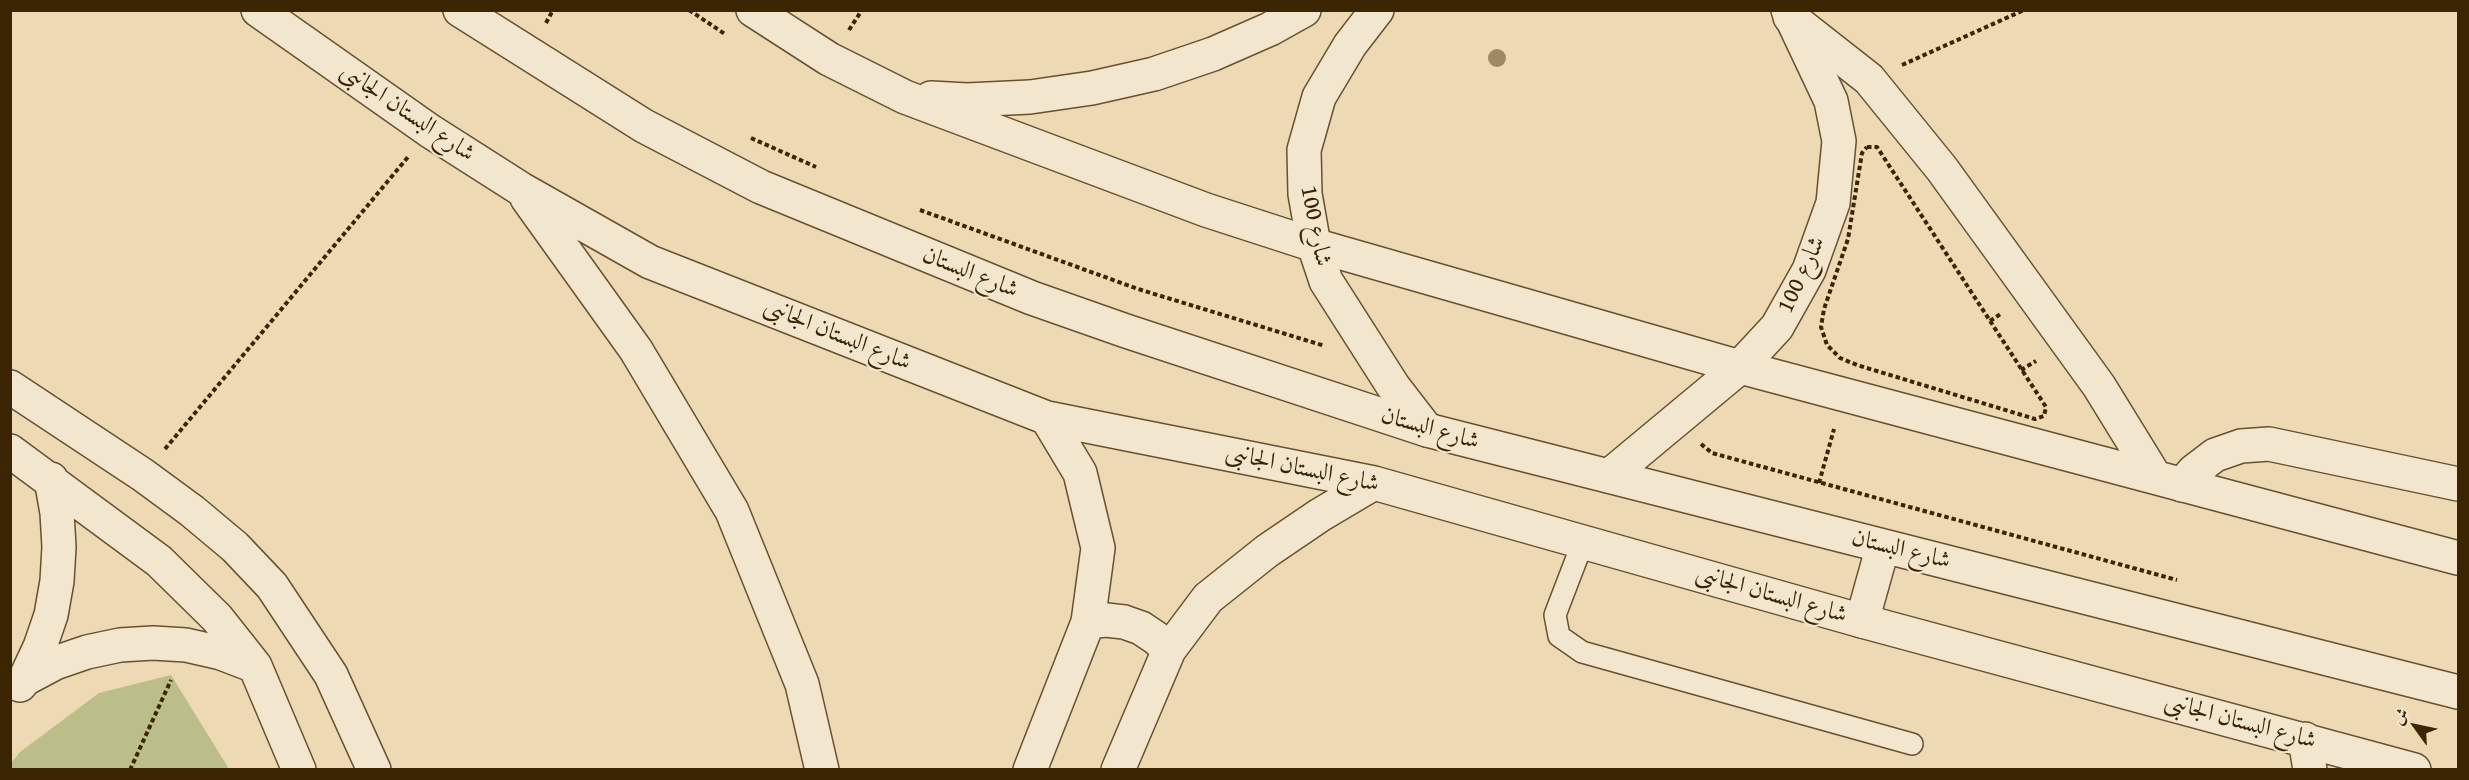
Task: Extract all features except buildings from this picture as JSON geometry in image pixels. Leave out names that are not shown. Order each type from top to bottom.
[{"type":"street","name":"شارع البستان الجانبى","points":[[258,10],[430,131],[521,189],[650,262],[1047,418],[1374,483],[1862,621],[2308,754],[2414,770]]},
{"type":"street","name":"شارع البستان","points":[[460,10],[644,126],[760,187],[1032,298],[1126,331],[1427,430],[2458,692]]},
{"type":"street","points":[[753,10],[829,59],[905,97],[1206,210],[1314,245],[1740,367],[2458,558]]},
{"type":"street","points":[[905,97],[968,100],[1030,97],[1092,88],[1154,74],[1213,54],[1270,29],[1304,10]]},
{"type":"street","name":"شارع 100","points":[[1377,10],[1350,45],[1319,97],[1304,150],[1305,194],[1314,245],[1326,280],[1393,386],[1427,430]]},
{"type":"street","name":"شارع 100","points":[[1609,476],[1740,367],[1778,327],[1809,270],[1833,203],[1839,141],[1831,101],[1787,13]]},
{"type":"street","points":[[1787,13],[1869,79],[1942,169],[2168,481]]},
{"type":"street","points":[[521,189],[636,350],[732,511],[802,684],[822,770]]},
{"type":"street","points":[[10,387],[143,475],[192,511],[235,547],[272,586],[331,675],[374,770]]},
{"type":"street","points":[[1030,770],[1088,622],[1098,548],[1080,472],[1047,418]]},
{"type":"street","points":[[2168,481],[2193,471],[2215,455],[2241,446],[2269,444],[2458,484]]},
{"type":"street","points":[[10,450],[159,561],[217,618],[255,666],[298,770]]},
{"type":"street","points":[[18,688],[51,615],[57,581],[59,547],[57,513],[51,479]]},
{"type":"street","points":[[1118,770],[1169,650],[1208,598],[1267,551],[1320,514],[1374,483]]},
{"type":"street","points":[[1862,621],[1883,546]]},
{"type":"street","points":[[1088,622],[1106,620],[1124,622],[1141,628],[1169,650]]},
{"type":"street","points":[[18,688],[55,663],[87,652],[120,645],[153,643],[186,645],[221,653],[255,666]]},
{"type":"lane","points":[[1583,542],[1555,615],[1559,636],[1582,652],[1911,744]]},
{"type":"path","points":[[689,10],[729,37]]},
{"type":"path","points":[[1869,79],[2025,10]]},
{"type":"path","points":[[537,20],[555,30]]},
{"type":"path","points":[[143,475],[430,131]]},
{"type":"path","points":[[745,135],[818,168]]},
{"type":"path","points":[[1867,147],[1877,147],[2046,407],[2044,416],[2036,419],[1857,365],[1840,357],[1827,345],[1821,327],[1824,309],[1848,239],[1862,153],[1867,147]]},
{"type":"path","points":[[914,208],[1138,289],[1329,347],[1323,337]]},
{"type":"path","points":[[1819,483],[1835,424]]},
{"type":"path","points":[[1699,435],[1701,446],[1712,453],[2184,582]]},
{"type":"path","points":[[130,770],[186,645]]},
{"type":"green space","points":[[171,675],[229,769],[11,769],[11,763],[20,752],[99,693]]}]
